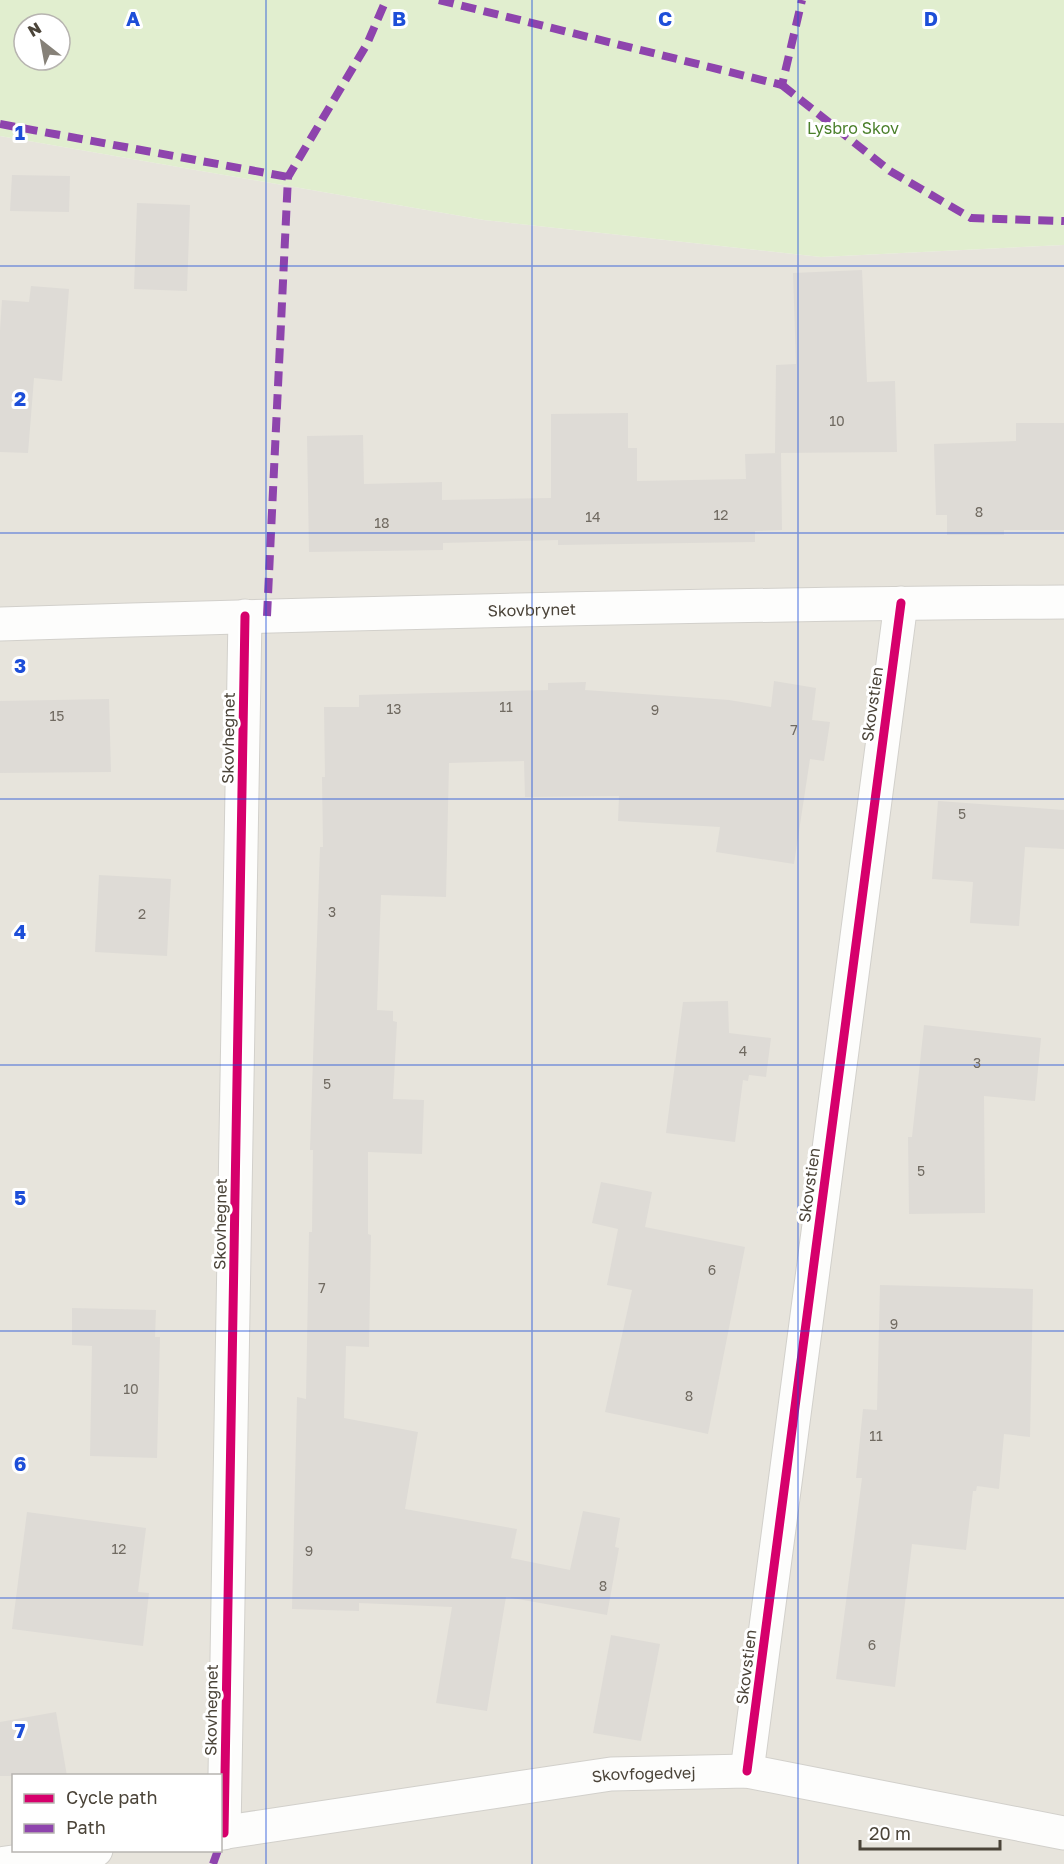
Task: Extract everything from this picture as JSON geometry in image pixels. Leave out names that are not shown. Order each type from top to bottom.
[{"type":"street","name":"Skovbrynet","points":[[0,624],[245,616],[1064,602]]},
{"type":"street","name":"Skovstien","points":[[747,1772],[901,603]]},
{"type":"street","name":"Skovhegnet","points":[[222,1833],[245,616]]},
{"type":"street","name":"Skovfogedvej","points":[[222,1833],[611,1774],[747,1772],[1064,1833]]},
{"type":"street","points":[[0,1864],[89,1852]]},
{"type":"shaded area","points":[[0,136],[484,220],[821,257],[1064,245],[1064,1864],[0,1864]]},
{"type":"green space","name":"Lysbro Skov","points":[[0,0],[1064,0],[1064,245],[821,257],[484,220],[0,136]]},
{"type":"building","points":[[12,175],[70,176],[69,212],[10,211]]},
{"type":"building","points":[[137,203],[190,205],[187,291],[134,289]]},
{"type":"building","points":[[862,270],[867,382],[895,381],[897,452],[775,453],[776,365],[796,364],[793,273]]},
{"type":"building","points":[[31,286],[69,289],[62,381],[34,378],[28,453],[0,452],[2,300],[29,302]]},
{"type":"building","points":[[628,413],[628,448],[637,448],[637,481],[746,479],[745,454],[781,453],[782,530],[755,531],[755,542],[558,545],[558,540],[443,543],[443,550],[309,552],[307,436],[363,435],[364,484],[442,482],[442,500],[551,498],[551,414]]},
{"type":"building","points":[[1016,423],[1064,423],[1064,530],[1004,530],[1004,535],[947,535],[947,515],[936,515],[934,444],[1016,441]]},
{"type":"building","points":[[774,681],[816,688],[812,720],[830,722],[824,761],[810,759],[794,864],[716,852],[720,827],[618,821],[619,796],[525,797],[524,761],[449,763],[446,897],[381,895],[377,1010],[393,1011],[393,1021],[397,1022],[393,1099],[424,1100],[422,1154],[368,1152],[368,1234],[371,1235],[369,1347],[346,1346],[344,1418],[418,1432],[405,1509],[517,1529],[511,1558],[570,1570],[583,1511],[620,1518],[615,1547],[619,1548],[607,1615],[506,1597],[487,1711],[436,1703],[452,1607],[359,1603],[359,1611],[292,1609],[297,1397],[306,1399],[309,1232],[312,1232],[313,1150],[310,1150],[320,847],[323,847],[324,707],[359,707],[359,695],[548,690],[548,683],[586,682],[585,690],[729,700],[771,707]]},
{"type":"building","points":[[109,699],[111,772],[0,773],[0,701]]},
{"type":"building","points":[[938,801],[1064,810],[1064,849],[1025,847],[1019,926],[970,923],[973,882],[932,879]]},
{"type":"building","points":[[99,875],[171,879],[167,956],[95,952]]},
{"type":"building","points":[[728,1001],[729,1033],[771,1038],[766,1077],[749,1075],[748,1081],[743,1080],[735,1142],[666,1133],[683,1002]]},
{"type":"building","points":[[924,1025],[1041,1038],[1035,1101],[984,1096],[985,1213],[909,1214],[908,1137],[912,1137]]},
{"type":"building","points":[[601,1182],[652,1192],[645,1227],[745,1247],[708,1434],[605,1412],[632,1290],[607,1285],[618,1229],[592,1223]]},
{"type":"building","points":[[880,1285],[1033,1289],[1030,1437],[1004,1434],[999,1489],[977,1486],[976,1491],[973,1491],[966,1550],[912,1544],[895,1687],[836,1679],[862,1478],[856,1478],[863,1409],[877,1410]]},
{"type":"building","points":[[72,1308],[156,1310],[155,1337],[160,1337],[157,1458],[90,1456],[92,1346],[72,1345]]},
{"type":"building","points":[[27,1512],[146,1528],[138,1592],[149,1593],[143,1646],[12,1629]]},
{"type":"building","points":[[611,1635],[660,1644],[641,1741],[593,1733]]},
{"type":"building","points":[[56,1712],[67,1774],[0,1776],[0,1722]]},
{"type":"marked path","points":[[267,616],[288,177],[367,44],[386,0]]},
{"type":"marked path","points":[[439,0],[782,85],[802,0]]},
{"type":"marked path","points":[[782,85],[890,171],[971,218],[1064,221]]},
{"type":"marked path","points":[[0,124],[288,177]]},
{"type":"marked path","points":[[213,1864],[217,1852]]},
{"type":"cycle path","points":[[747,1771],[901,603]]},
{"type":"cycle path","points":[[224,1833],[245,616]]}]
